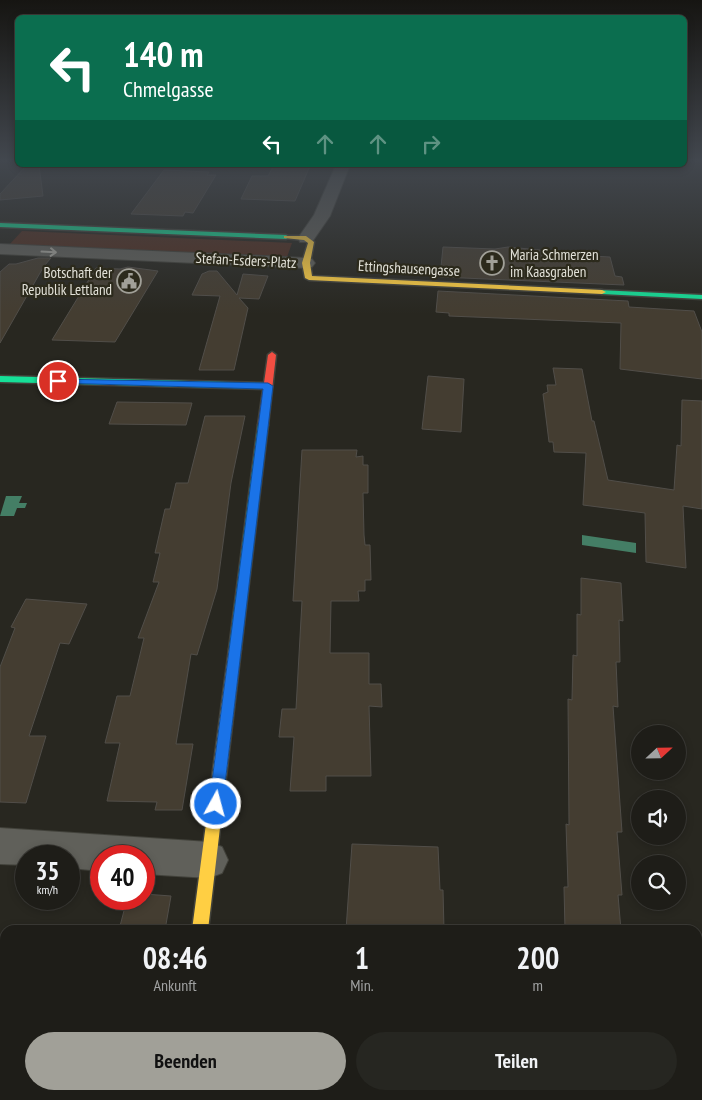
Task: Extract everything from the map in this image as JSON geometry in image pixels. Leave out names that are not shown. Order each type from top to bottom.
[{"type":"street","points":[[306,238],[324,211]]},
{"type":"street","name":"Stefan-Esders-Platz","points":[[0,226],[306,238],[312,243],[306,263],[0,249]]},
{"type":"street","name":"Ettingshausengasse","points":[[306,263],[309,278],[702,297]]},
{"type":"street","points":[[201,925],[272,354]]},
{"type":"street","points":[[0,379],[268,386]]},
{"type":"street","points":[[0,846],[209,860]]},
{"type":"shaded area","points":[[22,231],[292,243],[287,257],[9,245]]},
{"type":"shaded area","points":[[6,496],[22,496],[19,503],[27,503],[25,508],[17,508],[14,516],[0,516]]},
{"type":"shaded area","points":[[582,535],[636,543],[636,553],[582,545]]},
{"type":"building","points":[[133,211],[194,211],[193,213],[185,212],[183,216],[131,214]]},
{"type":"building","points":[[443,247],[495,249],[508,247],[540,250],[540,253],[610,257],[615,276],[622,277],[624,285],[440,277]]},
{"type":"building","points":[[38,258],[51,258],[44,266],[0,343],[0,272],[9,264]]},
{"type":"building","points":[[128,267],[158,271],[115,342],[52,340],[96,268],[120,269]]},
{"type":"building","points":[[209,271],[217,271],[237,295],[243,274],[268,276],[259,299],[239,298],[248,308],[234,370],[199,370],[220,296],[192,295],[202,274]]},
{"type":"building","points":[[438,291],[628,301],[629,307],[694,311],[702,332],[702,379],[620,369],[621,323],[449,316],[449,313],[436,312]]},
{"type":"building","points":[[553,368],[582,369],[592,421],[594,421],[608,480],[674,490],[677,445],[681,446],[682,400],[702,401],[702,509],[683,506],[686,568],[646,562],[645,513],[583,505],[586,453],[554,452],[553,442],[549,442],[543,394],[548,392],[547,385],[556,385]]},
{"type":"building","points":[[428,376],[464,379],[461,432],[422,429]]},
{"type":"building","points":[[117,402],[192,403],[186,425],[109,424]]},
{"type":"building","points":[[205,416],[245,416],[231,483],[217,589],[197,655],[191,654],[176,744],[193,744],[182,810],[155,810],[157,802],[107,801],[120,743],[105,743],[117,696],[130,696],[144,638],[138,638],[159,582],[153,582],[160,553],[155,553],[165,509],[170,509],[176,483],[188,483]]},
{"type":"building","points":[[302,450],[357,450],[356,457],[363,456],[363,465],[368,465],[368,493],[363,493],[364,535],[365,545],[370,545],[371,580],[365,580],[365,591],[358,591],[359,601],[331,601],[330,653],[369,653],[369,684],[381,684],[382,707],[369,706],[371,776],[326,776],[326,791],[290,791],[294,737],[279,737],[282,709],[296,709],[302,601],[293,601]]},
{"type":"building","points":[[581,578],[621,583],[623,621],[619,620],[620,662],[616,662],[618,707],[613,706],[622,832],[617,832],[622,895],[618,895],[621,925],[565,925],[564,887],[568,887],[566,824],[569,825],[568,699],[572,700],[573,655],[577,656],[577,614],[581,615]]},
{"type":"building","points":[[26,599],[87,604],[69,644],[60,643],[29,736],[46,736],[26,803],[0,802],[0,667],[15,628],[11,627]]},
{"type":"building","points":[[352,844],[438,847],[440,890],[443,890],[444,925],[346,925]]},
{"type":"building","points":[[155,895],[171,896],[166,925],[120,925],[124,910],[155,910]]},
{"type":"traffic: fast","points":[[0,225],[286,237]]},
{"type":"traffic: fast","points":[[602,292],[702,297]]},
{"type":"traffic: fast","points":[[0,379],[268,386]]},
{"type":"traffic: fast","points":[[235,649],[263,425]]},
{"type":"traffic: slow","points":[[286,237],[306,238],[312,243],[306,263],[309,278],[602,292]]},
{"type":"traffic: slow","points":[[201,925],[235,649]]},
{"type":"traffic: jam","points":[[263,425],[272,355]]},
{"type":"place","name":"Maria Schmerzen im Kaasgraben","points":[[492,263]]},
{"type":"place","name":"Botschaft der Republik Lettland","points":[[129,281]]},
{"type":"route","points":[[58,381],[268,386],[216,804]]}]
